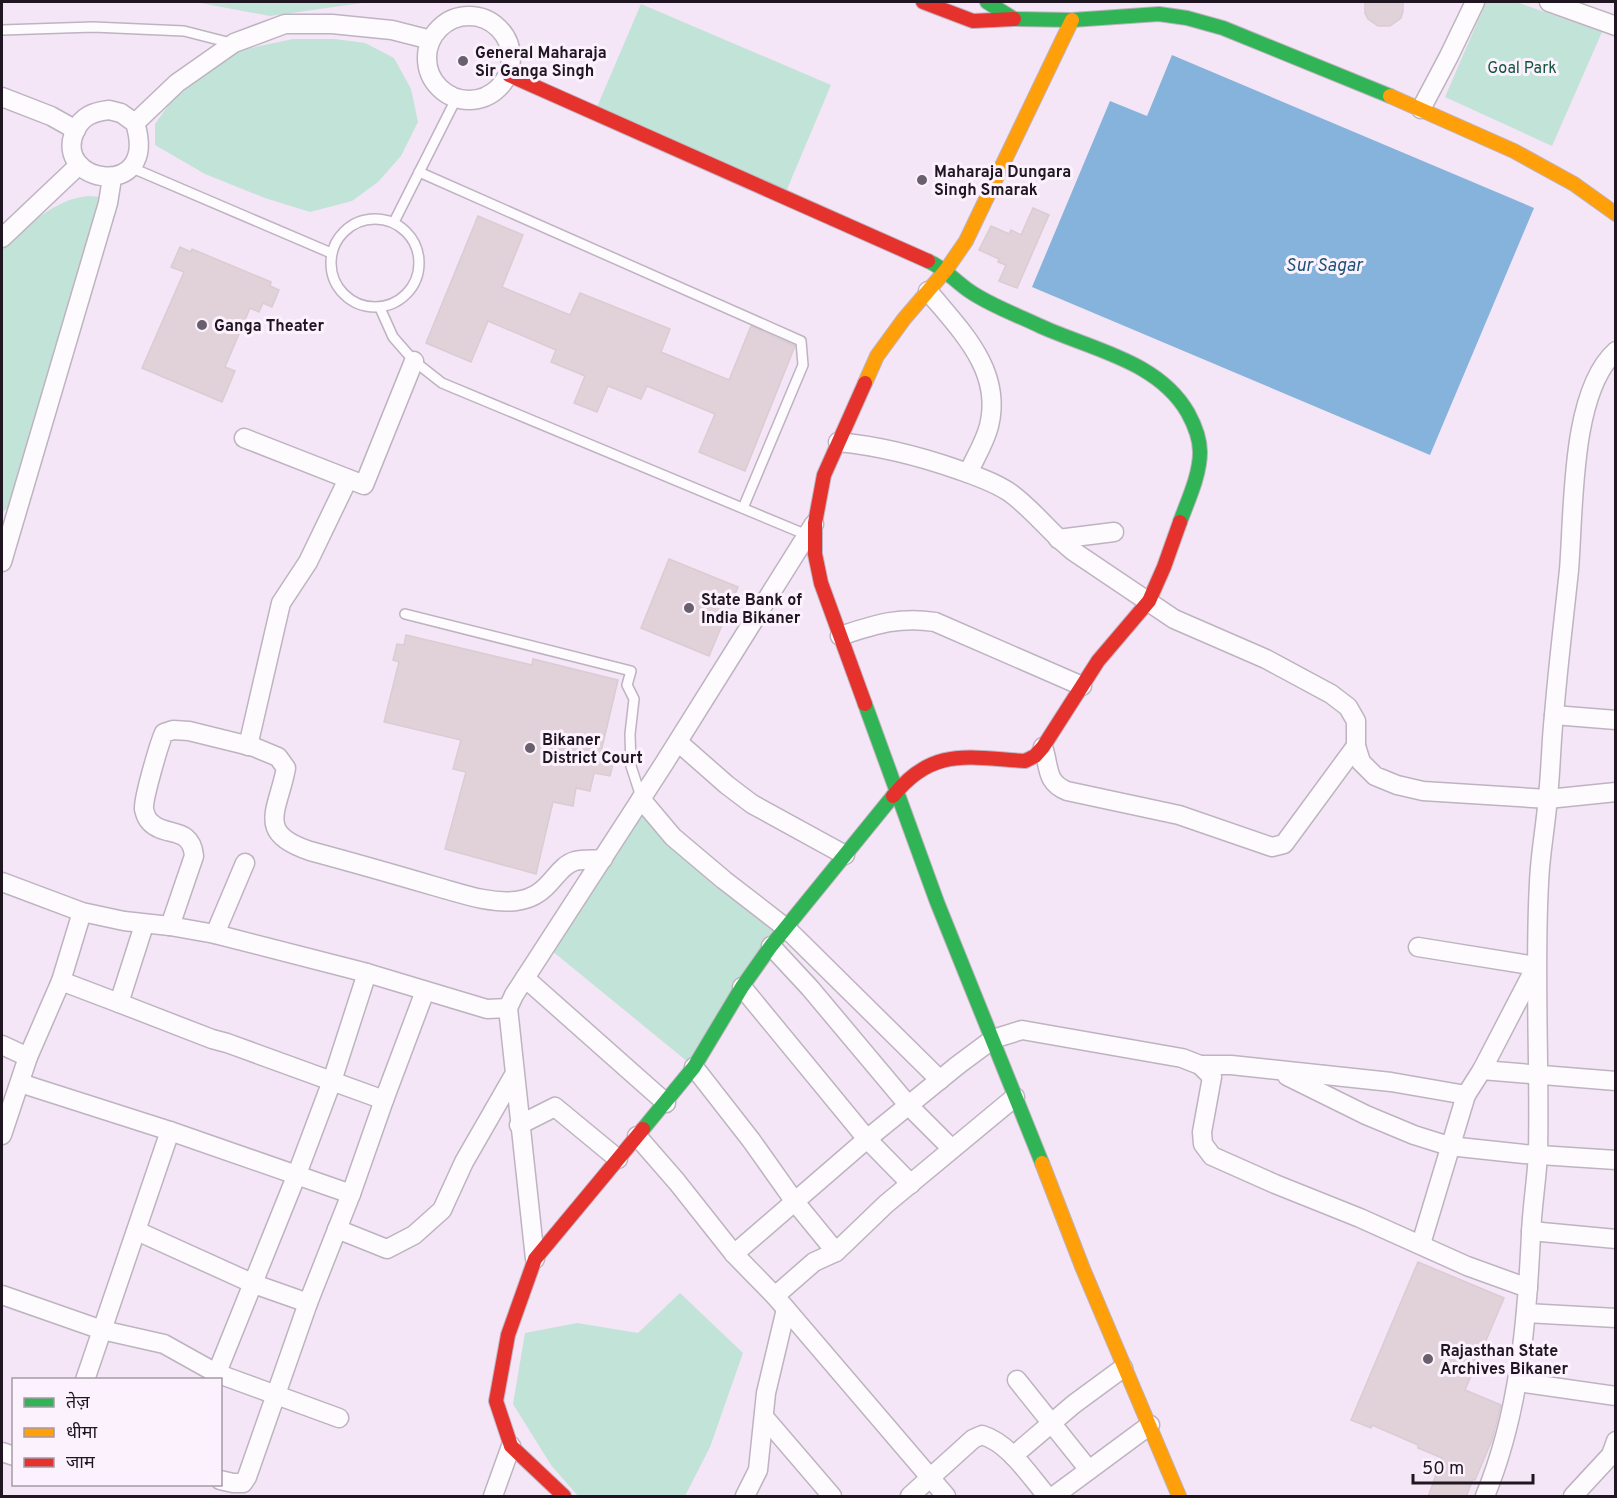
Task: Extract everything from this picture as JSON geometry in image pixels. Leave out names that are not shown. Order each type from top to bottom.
[{"type":"street","points":[[923,2],[973,21],[1072,20],[1159,14],[1187,18],[1223,28],[1421,109],[1514,151],[1574,183],[1616,214]]},
{"type":"street","points":[[987,2],[1014,19]]},
{"type":"street","points":[[1421,109],[1475,2]]},
{"type":"street","points":[[1549,2],[1616,26]]},
{"type":"street","points":[[486,10],[506,36],[512,52],[509,75],[485,99],[461,102],[437,88],[427,72],[425,56],[431,40],[444,23],[486,10]]},
{"type":"street","points":[[535,1260],[508,1008],[811,529],[824,475],[877,356],[904,319],[946,270],[966,240],[1072,20]]},
{"type":"street","points":[[135,123],[177,83],[234,44],[285,24],[332,24],[392,30],[431,40]]},
{"type":"street","points":[[509,75],[946,270],[969,291],[992,303],[1059,335],[1136,365],[1159,379],[1180,399],[1195,426],[1200,452],[1194,483],[1149,602],[1098,661],[1043,747],[1035,756],[1024,761],[955,757],[937,762],[923,768],[896,792],[771,946],[742,987],[694,1067],[535,1260],[508,1335],[496,1401],[511,1446],[564,1497]]},
{"type":"street","points":[[2,97],[51,116],[76,130]]},
{"type":"street","points":[[109,110],[121,113],[135,123],[140,146],[137,157],[130,167],[112,178],[98,177],[79,165],[72,145],[76,130],[82,120],[94,112],[109,110]]},
{"type":"street","points":[[2,238],[79,165]]},
{"type":"street","points":[[3,551],[108,203],[112,178]]},
{"type":"street","points":[[928,291],[973,345],[983,364],[990,388],[992,411],[988,428],[968,473]]},
{"type":"street","points":[[1485,1497],[1497,1466],[1518,1382],[1526,1313],[1538,1154],[1536,966],[1539,881],[1569,570],[1578,449],[1586,408],[1596,377],[1606,360],[1616,351]]},
{"type":"street","points":[[244,438],[364,485],[414,361]]},
{"type":"street","points":[[838,442],[905,452],[968,473],[1008,491],[1058,539],[1174,619],[1266,659],[1331,694],[1348,707],[1356,721],[1356,746],[1361,762],[1375,776],[1396,785],[1423,791],[1548,799],[1616,792]]},
{"type":"street","points":[[248,746],[281,603],[308,562],[348,479]]},
{"type":"street","points":[[811,529],[821,583],[937,902],[1123,1368],[1150,1425],[1175,1495]]},
{"type":"street","points":[[1058,539],[1114,532]]},
{"type":"street","points":[[840,636],[888,621],[918,619],[935,622],[1082,686]]},
{"type":"street","points":[[1554,715],[1616,720]]},
{"type":"street","points":[[170,926],[194,856],[193,847],[181,834],[154,826],[148,821],[144,808],[159,743],[164,733],[173,730],[189,731],[248,746],[268,752],[283,762],[286,768],[275,813],[275,828],[291,845],[472,896],[500,901],[516,901],[535,896],[546,889],[565,867],[574,861],[603,859]]},
{"type":"street","points":[[678,742],[752,804],[845,855]]},
{"type":"street","points":[[1043,747],[1050,779],[1055,786],[1076,793],[1179,815],[1272,847],[1284,844],[1356,746]]},
{"type":"street","points":[[641,799],[673,837],[786,928],[940,1080]]},
{"type":"street","points":[[215,934],[245,863]]},
{"type":"street","points":[[2,882],[82,912],[144,925],[170,926],[215,934],[367,973],[487,1009],[508,1008]]},
{"type":"street","points":[[2,1135],[28,1057],[61,981],[82,912]]},
{"type":"street","points":[[119,1003],[144,925]]},
{"type":"street","points":[[771,946],[810,988],[909,1106],[951,1149]]},
{"type":"street","points":[[1418,947],[1536,966]]},
{"type":"street","points":[[1421,1244],[1466,1095],[1482,1070],[1536,966]]},
{"type":"street","points":[[2,1295],[102,1330],[164,1344],[215,1376],[297,1174],[332,1081],[367,973]]},
{"type":"street","points":[[525,978],[666,1103]]},
{"type":"street","points":[[61,981],[212,1039],[227,1042],[384,1100]]},
{"type":"street","points":[[742,987],[867,1139],[911,1184]]},
{"type":"street","points":[[222,1480],[243,1483],[247,1477],[308,1303],[351,1194],[425,991]]},
{"type":"street","points":[[734,1254],[867,1139],[940,1080],[993,1039],[1022,1030],[1182,1058],[1200,1065],[1232,1065],[1391,1082],[1466,1095]]},
{"type":"street","points":[[2,1045],[28,1057]]},
{"type":"street","points":[[1200,1065],[1212,1077],[1202,1132],[1203,1144],[1212,1156],[1421,1244],[1467,1266],[1528,1288]]},
{"type":"street","points":[[694,1067],[751,1140],[795,1202],[836,1252]]},
{"type":"street","points":[[1273,1070],[1414,1135],[1449,1146],[1616,1160]]},
{"type":"street","points":[[1482,1070],[1616,1081]]},
{"type":"street","points":[[337,1229],[387,1249],[414,1235],[442,1210],[464,1162],[514,1075]]},
{"type":"street","points":[[20,1083],[170,1131],[351,1194]]},
{"type":"street","points":[[745,1497],[758,1470],[766,1393],[781,1303],[814,1262],[836,1252],[886,1204],[1016,1097]]},
{"type":"street","points":[[519,1125],[555,1107],[618,1159]]},
{"type":"street","points":[[86,1378],[170,1131]]},
{"type":"street","points":[[637,1136],[734,1254],[781,1303],[946,1497]]},
{"type":"street","points":[[1531,1231],[1616,1239]]},
{"type":"street","points":[[137,1232],[254,1284],[308,1303]]},
{"type":"street","points":[[1526,1313],[1616,1318]]},
{"type":"street","points":[[1013,1456],[1074,1404],[1123,1368]]},
{"type":"street","points":[[222,1378],[276,1394],[339,1418]]},
{"type":"street","points":[[1017,1380],[1089,1470]]},
{"type":"street","points":[[1518,1382],[1616,1396]]},
{"type":"street","points":[[765,1418],[832,1497]]},
{"type":"street","points":[[1054,1497],[1150,1425]]},
{"type":"street","points":[[910,1497],[973,1439],[982,1434],[990,1437],[1013,1456],[1047,1497]]},
{"type":"street","points":[[1573,1497],[1611,1455],[1616,1441]]},
{"type":"street","points":[[493,1497],[511,1446]]},
{"type":"lane","points":[[2,30],[93,27],[184,31],[234,44]]},
{"type":"lane","points":[[394,222],[456,99]]},
{"type":"lane","points":[[130,167],[331,252]]},
{"type":"lane","points":[[419,172],[801,341],[803,365],[743,508]]},
{"type":"lane","points":[[378,218],[394,222],[414,242],[419,256],[419,270],[406,296],[394,304],[380,308],[359,305],[341,293],[333,281],[330,267],[331,252],[338,238],[349,227],[363,220],[378,218]]},
{"type":"lane","points":[[380,308],[393,337],[414,361],[442,383],[743,508],[811,529]]},
{"type":"lane","points":[[405,614],[631,671],[627,685],[634,699],[630,734],[631,766],[641,799]]},
{"type":"green space","points":[[195,2],[369,2],[270,16]]},
{"type":"green space","name":"Goal Park","points":[[1486,2],[1516,2],[1602,32],[1552,146],[1445,97]]},
{"type":"green space","points":[[641,4],[831,85],[785,194],[594,114]]},
{"type":"green space","points":[[293,39],[335,39],[365,43],[394,58],[411,89],[418,122],[401,156],[378,182],[352,201],[310,212],[265,198],[205,174],[155,145],[155,124],[172,100],[237,51]]},
{"type":"green space","points":[[101,197],[10,505],[2,513],[2,247],[53,208],[77,198]]},
{"type":"green space","points":[[641,799],[786,928],[694,1067],[546,946]]},
{"type":"green space","points":[[680,1293],[743,1353],[710,1447],[685,1496],[578,1496],[551,1465],[513,1404],[525,1333],[577,1323],[638,1333]]},
{"type":"water","name":"Sur Sagar","points":[[1172,55],[1534,208],[1430,455],[1032,287],[1110,101],[1147,116]]},
{"type":"building","points":[[1365,2],[1403,2],[1401,18],[1390,26],[1378,26],[1368,19],[1365,13]]},
{"type":"building","points":[[1033,208],[1049,215],[1017,288],[999,281],[1006,265],[998,262],[999,259],[979,250],[991,226],[1009,234],[1011,230],[1021,235]]},
{"type":"building","points":[[478,216],[523,235],[502,287],[570,315],[580,293],[670,329],[661,352],[729,380],[751,326],[795,346],[745,471],[699,452],[715,414],[647,386],[641,399],[608,386],[597,412],[574,403],[585,376],[551,362],[556,350],[488,321],[471,362],[426,343]]},
{"type":"building","name":"Ganga Theater","points":[[180,247],[191,252],[192,249],[271,282],[270,286],[279,290],[272,307],[263,303],[259,312],[250,308],[225,367],[235,371],[222,402],[142,368],[184,272],[171,267]]},
{"type":"building","name":"State Bank of India Bikaner","points":[[669,559],[738,587],[709,656],[641,628]]},
{"type":"building","name":"Bikaner District Court","points":[[406,635],[532,665],[533,659],[618,680],[600,756],[614,760],[610,776],[594,773],[590,791],[576,788],[573,806],[553,802],[536,874],[445,849],[466,772],[453,769],[461,740],[384,722],[399,662],[393,660],[397,644],[404,645]]},
{"type":"building","name":"Rajasthan State Archives Bikaner","points":[[1418,1262],[1504,1298],[1465,1390],[1501,1405],[1492,1440],[1466,1497],[1428,1497],[1442,1458],[1372,1425],[1371,1428],[1351,1420]]},
{"type":"traffic: fast","points":[[987,2],[1014,19],[1072,20],[1159,14],[1187,18],[1223,28],[1390,96]]},
{"type":"traffic: fast","points":[[928,261],[968,290],[1002,309],[1141,368],[1175,395],[1188,413],[1200,447],[1196,478],[1180,522]]},
{"type":"traffic: fast","points":[[865,704],[937,902],[1042,1163]]},
{"type":"traffic: fast","points":[[643,1129],[694,1067],[742,987],[771,946],[893,796]]},
{"type":"traffic: slow","points":[[865,383],[877,356],[904,319],[946,270],[966,241],[1072,20]]},
{"type":"traffic: slow","points":[[1390,96],[1514,151],[1574,184],[1616,214]]},
{"type":"traffic: slow","points":[[1042,1163],[1083,1269],[1179,1496]]},
{"type":"traffic: jam","points":[[923,2],[973,21],[1014,19]]},
{"type":"traffic: jam","points":[[509,75],[928,261]]},
{"type":"traffic: jam","points":[[865,383],[824,475],[815,523],[815,554],[821,583],[865,704]]},
{"type":"traffic: jam","points":[[893,796],[908,780],[938,762],[969,758],[1025,761],[1035,756],[1098,661],[1149,601],[1180,522]]},
{"type":"traffic: jam","points":[[564,1496],[511,1446],[496,1401],[508,1335],[535,1259],[643,1129]]},
{"type":"place","name":"General Maharaja Sir Ganga Singh","points":[[463,61]]},
{"type":"place","name":"Maharaja Dungara Singh Smarak","points":[[922,180]]},
{"type":"place","name":"Ganga Theater","points":[[202,325]]},
{"type":"place","name":"State Bank of India Bikaner","points":[[689,608]]},
{"type":"place","name":"Bikaner District Court","points":[[530,748]]},
{"type":"place","name":"Rajasthan State Archives Bikaner","points":[[1428,1359]]}]
